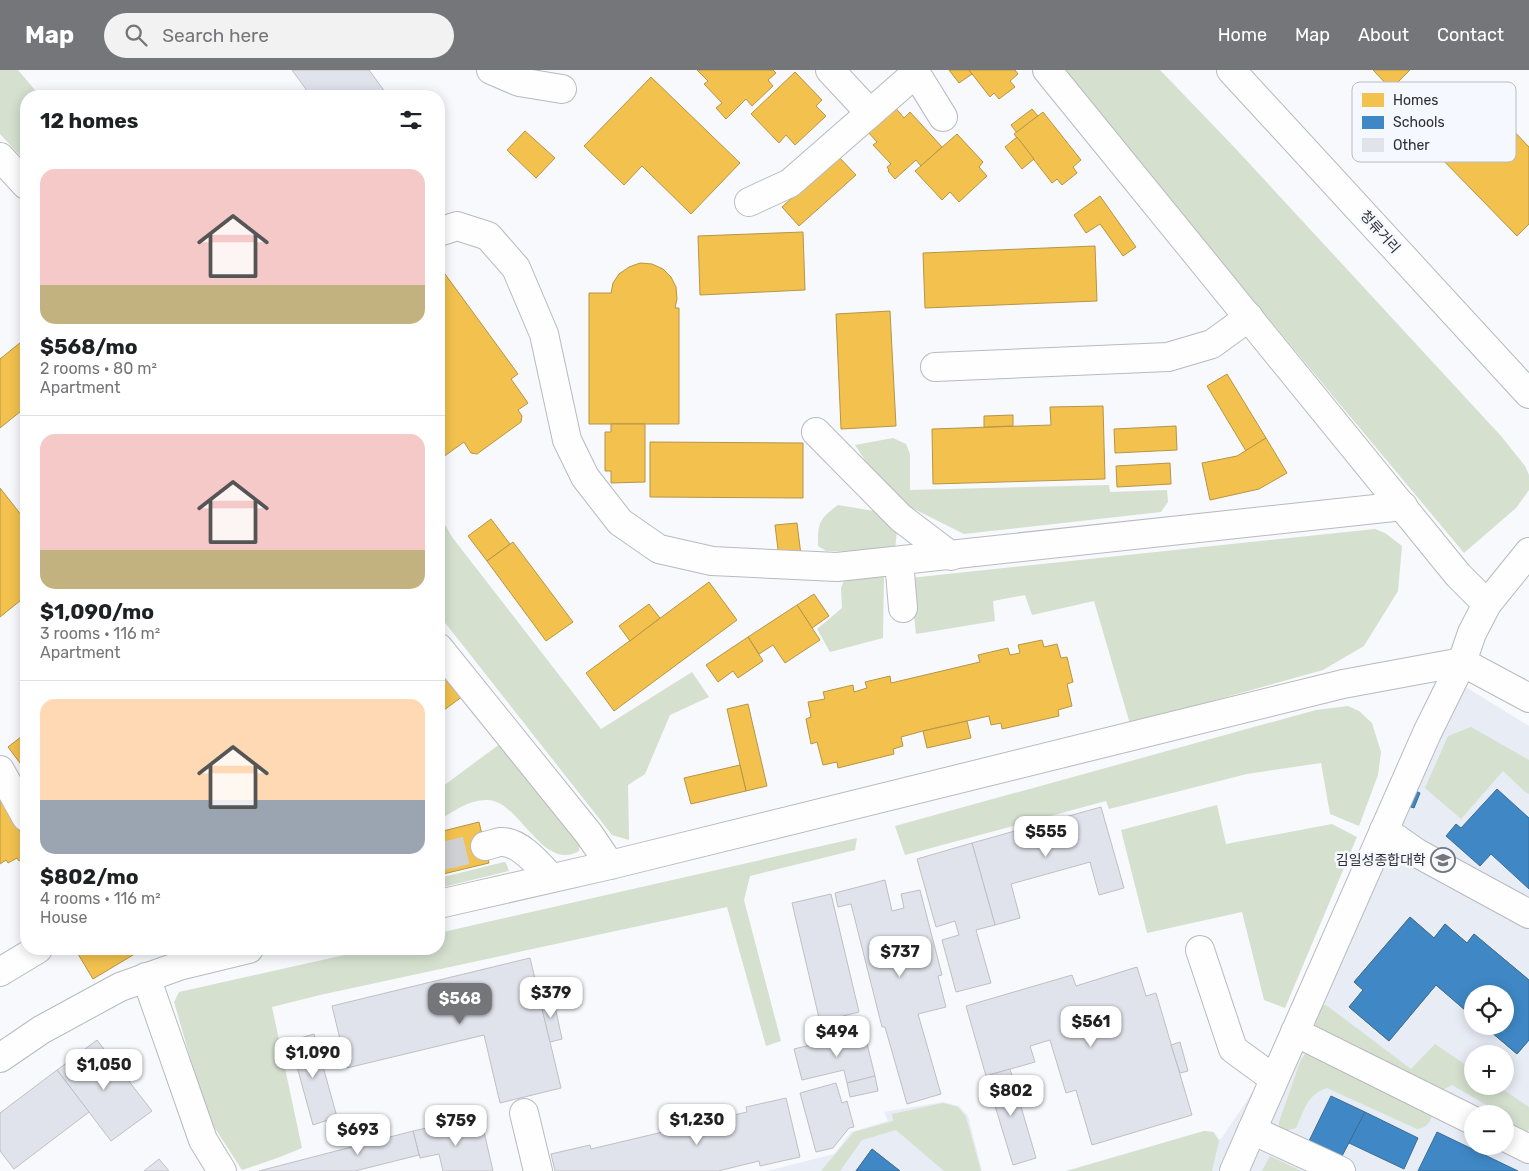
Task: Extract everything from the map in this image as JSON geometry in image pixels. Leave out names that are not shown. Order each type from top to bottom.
[{"type":"street","points":[[491,70],[519,82],[562,89]]},
{"type":"street","points":[[830,70],[870,113]]},
{"type":"street","points":[[1048,70],[1458,575],[1487,604]]},
{"type":"street","name":"청류거리","points":[[1231,70],[1529,394]]},
{"type":"street","points":[[749,202],[790,183],[915,71],[943,117]]},
{"type":"street","points":[[0,157],[20,179]]},
{"type":"street","points":[[445,230],[456,226],[488,236],[516,268],[544,334],[567,440],[585,477],[620,522],[659,549],[712,561],[837,567],[1403,506]]},
{"type":"street","points":[[935,368],[1168,357],[1212,344],[1249,317]]},
{"type":"street","points":[[816,432],[901,518],[951,556]]},
{"type":"street","points":[[1234,1171],[1427,732],[1462,662],[1472,633],[1487,604],[1529,552]]},
{"type":"street","points":[[899,560],[903,608]]},
{"type":"street","points":[[445,655],[590,834],[610,865]]},
{"type":"street","points":[[445,903],[610,865],[1343,684],[1462,662],[1529,698]]},
{"type":"street","points":[[0,770],[20,806]]},
{"type":"street","points":[[1384,830],[1417,853],[1529,914]]},
{"type":"street","points":[[485,846],[502,842],[512,844],[526,852],[551,878]]},
{"type":"street","points":[[1200,950],[1233,1049],[1274,1079]]},
{"type":"street","points":[[0,972],[28,955]]},
{"type":"street","points":[[0,1058],[41,1030],[112,991],[179,966],[225,955]]},
{"type":"street","points":[[146,977],[202,1140],[222,1171]]},
{"type":"street","points":[[1295,1032],[1464,1116]]},
{"type":"street","points":[[524,1113],[538,1171]]},
{"type":"street","points":[[1252,1130],[1341,1171]]},
{"type":"street","points":[[1514,1140],[1529,1148]]},
{"type":"shaded area","name":"김일성종합대학","points":[[1440,671],[1529,726],[1529,1171],[1065,1171],[1204,1131],[1214,1132],[1221,1139],[1258,1084]]},
{"type":"shaded area","points":[[943,1102],[959,1106],[968,1116],[982,1171],[767,1171],[834,1154],[851,1132],[888,1121],[884,1112]]},
{"type":"green space","points":[[0,70],[18,70],[35,90],[20,90],[20,156],[0,134]]},
{"type":"green space","points":[[1061,70],[1160,70],[1235,148],[1501,436],[1525,466],[1529,475],[1529,490],[1516,508],[1464,553]]},
{"type":"green space","points":[[893,438],[906,444],[910,454],[910,490],[1109,485],[1110,492],[1167,490],[1168,502],[1161,512],[964,534],[908,506],[868,465],[855,445]]},
{"type":"green space","points":[[838,505],[880,512],[897,531],[895,549],[874,552],[826,551],[818,546],[820,522],[826,514]]},
{"type":"green space","points":[[445,525],[452,537],[601,729],[692,672],[709,697],[670,715],[645,774],[628,785],[629,840],[612,835],[445,623]]},
{"type":"green space","points":[[1375,529],[1385,533],[1402,546],[1398,591],[1364,646],[1323,670],[1130,724],[1094,601],[1032,615],[1025,595],[993,601],[995,621],[916,634],[910,578]]},
{"type":"green space","points":[[884,576],[883,638],[830,652],[817,629],[842,608],[841,588],[845,578]]},
{"type":"green space","points":[[1348,706],[1359,711],[1372,723],[1381,752],[1378,775],[1359,826],[1330,814],[1321,763],[1247,774],[1109,809],[1106,801],[905,855],[895,826],[1316,710]]},
{"type":"green space","points":[[1471,727],[1529,760],[1529,794],[1503,771],[1461,819],[1425,788],[1448,736]]},
{"type":"green space","points":[[504,741],[580,843],[579,851],[566,855],[554,852],[542,844],[511,811],[500,803],[488,800],[475,801],[445,816],[445,785]]},
{"type":"green space","points":[[1217,805],[1226,844],[1332,824],[1357,837],[1285,1008],[1264,1000],[1242,912],[1147,933],[1121,830]]},
{"type":"green space","points":[[857,838],[855,850],[750,876],[744,900],[781,1041],[766,1046],[727,907],[320,995],[272,1007],[302,1148],[242,1170],[207,1116],[174,1002],[179,992],[344,955],[445,955],[445,932]]},
{"type":"green space","points":[[504,862],[509,871],[445,887],[445,877]]},
{"type":"green space","points":[[1326,1005],[1411,1069],[1435,1044],[1464,1064],[1464,1092],[1452,1085],[1432,1096],[1312,1033],[1322,1006]]},
{"type":"green space","points":[[1309,1050],[1435,1109],[1429,1122],[1424,1127],[1417,1129],[1327,1088],[1315,1094],[1311,1099],[1304,1109],[1296,1128],[1285,1131],[1279,1126],[1279,1122],[1300,1062]]},
{"type":"green space","points":[[1469,1095],[1511,1095],[1529,1107],[1529,1129],[1522,1141],[1514,1137],[1514,1105],[1486,1105]]},
{"type":"green space","points":[[943,1103],[958,1107],[966,1117],[981,1171],[944,1171],[896,1130],[862,1140],[840,1171],[821,1171],[854,1132],[893,1121],[892,1114]]},
{"type":"green space","points":[[1204,1131],[1213,1132],[1219,1141],[1212,1171],[1067,1171]]},
{"type":"green space","points":[[1270,1156],[1301,1171],[1262,1171]]},
{"type":"building: Homes","points":[[697,70],[773,70],[776,73],[768,80],[773,86],[752,106],[746,99],[726,119],[716,108],[722,103],[704,84],[708,81]]},
{"type":"building: Homes","points":[[949,70],[969,70],[972,74],[959,83]]},
{"type":"building: Homes","points":[[969,70],[1015,70],[1018,74],[1010,81],[1015,87],[999,99],[994,93],[990,97]]},
{"type":"building: Homes","points":[[1373,70],[1410,70],[1398,82],[1384,82]]},
{"type":"building: Homes","points":[[795,72],[822,100],[816,106],[826,116],[795,145],[786,135],[779,143],[751,114]]},
{"type":"building: Homes","points":[[651,77],[740,163],[691,214],[642,166],[624,185],[584,146]]},
{"type":"building: Homes","points":[[894,106],[904,118],[910,112],[942,147],[921,166],[916,160],[895,179],[888,171],[887,167],[891,164],[873,145],[877,142],[867,131]]},
{"type":"building: Homes","points":[[1032,109],[1038,116],[1017,133],[1011,125]]},
{"type":"building: Homes","points":[[1043,112],[1081,160],[1073,167],[1077,173],[1062,185],[1057,179],[1052,183],[1014,134]]},
{"type":"building: Homes","points":[[525,131],[555,158],[536,178],[507,150]]},
{"type":"building: Homes","points":[[1516,133],[1529,147],[1529,224],[1517,236],[1445,162],[1516,162]]},
{"type":"building: Homes","points":[[957,134],[983,162],[979,167],[987,176],[959,202],[950,192],[942,200],[915,171]]},
{"type":"building: Homes","points":[[1017,137],[1034,159],[1022,169],[1005,147]]},
{"type":"building: Homes","points":[[838,156],[856,175],[799,226],[782,207]]},
{"type":"building: Homes","points":[[1100,196],[1136,247],[1123,256],[1100,224],[1086,233],[1074,215]]},
{"type":"building: Homes","points":[[803,232],[805,290],[700,295],[698,236]]},
{"type":"building: Homes","points":[[1095,246],[1097,301],[925,308],[923,253]]},
{"type":"building: Homes","points":[[640,263],[652,264],[663,269],[671,277],[676,287],[677,299],[675,308],[679,308],[679,424],[589,424],[589,293],[611,293],[613,283],[619,274],[629,267]]},
{"type":"building: Homes","points":[[445,274],[518,374],[511,379],[528,403],[518,410],[522,416],[521,422],[477,454],[471,453],[464,442],[445,456]]},
{"type":"building: Homes","points":[[890,311],[896,426],[841,429],[836,314]]},
{"type":"building: Homes","points":[[20,343],[20,412],[0,428],[0,359]]},
{"type":"building: Homes","points":[[1227,374],[1266,438],[1246,451],[1207,386]]},
{"type":"building: Homes","points":[[1103,406],[1105,479],[933,484],[932,429],[1051,425],[1050,407]]},
{"type":"building: Homes","points":[[1013,415],[1013,426],[984,427],[984,416]]},
{"type":"building: Homes","points":[[611,424],[645,424],[645,482],[611,483],[611,471],[605,471],[605,432],[611,432]]},
{"type":"building: Homes","points":[[1176,426],[1177,450],[1115,453],[1114,429]]},
{"type":"building: Homes","points":[[1266,438],[1287,473],[1259,489],[1210,500],[1202,463],[1237,456]]},
{"type":"building: Homes","points":[[650,442],[803,443],[803,498],[650,497]]},
{"type":"building: Homes","points":[[1170,463],[1171,484],[1117,487],[1116,466]]},
{"type":"building: Homes","points":[[0,488],[20,513],[20,601],[0,617]]},
{"type":"building: Homes","points":[[491,519],[510,544],[487,561],[468,536]]},
{"type":"building: Homes","points":[[797,523],[801,555],[779,558],[775,525]]},
{"type":"building: Homes","points":[[513,542],[573,622],[546,641],[487,561]]},
{"type":"building: Homes","points":[[709,582],[737,620],[614,711],[586,673]]},
{"type":"building: Homes","points":[[814,594],[829,616],[812,628],[797,605]]},
{"type":"building: Homes","points":[[649,604],[660,618],[630,641],[619,626]]},
{"type":"building: Homes","points":[[797,605],[820,640],[785,663],[773,645],[759,654],[748,637]]},
{"type":"building: Homes","points":[[748,637],[763,661],[738,678],[733,671],[718,682],[706,665]]},
{"type":"building: Homes","points":[[1042,640],[1044,647],[1057,644],[1061,658],[1067,657],[1073,682],[1067,684],[1072,706],[1058,710],[1059,716],[1002,729],[1001,723],[991,725],[989,716],[923,731],[901,737],[903,746],[893,749],[894,754],[838,768],[837,762],[823,765],[817,742],[811,744],[806,719],[811,717],[808,702],[825,699],[823,692],[853,685],[854,692],[867,688],[865,682],[890,676],[891,683],[980,662],[978,655],[1008,648],[1010,655],[1020,653],[1018,645]]},
{"type":"building: Homes","points":[[445,672],[463,696],[445,709]]},
{"type":"building: Homes","points":[[748,704],[767,786],[746,791],[727,709]]},
{"type":"building: Homes","points":[[967,721],[971,738],[927,748],[923,731]]},
{"type":"building: Homes","points":[[20,738],[20,763],[8,747]]},
{"type":"building: Homes","points":[[740,765],[746,791],[691,804],[684,778]]},
{"type":"building: Homes","points":[[0,797],[20,831],[20,860],[17,858],[8,863],[6,860],[0,864]]},
{"type":"building: Homes","points":[[479,822],[489,863],[445,874],[445,830]]},
{"type":"building: Homes","points":[[1410,917],[1434,938],[1445,924],[1467,943],[1474,934],[1529,980],[1529,1040],[1517,1054],[1514,1051],[1514,1045],[1506,1045],[1495,1035],[1514,1035],[1514,985],[1464,985],[1464,1009],[1436,985],[1389,1041],[1349,1007],[1363,990],[1354,982]]},
{"type":"building: Homes","points":[[79,955],[133,955],[93,979]]},
{"type":"building: Homes","points":[[872,1149],[900,1171],[856,1171]]},
{"type":"building: Schools","points":[[1411,789],[1420,793],[1414,808],[1405,805]]},
{"type":"building: Schools","points":[[1497,789],[1529,818],[1529,889],[1491,854],[1480,866],[1446,836],[1456,824],[1461,828]]},
{"type":"building: Schools","points":[[1410,917],[1434,938],[1445,924],[1467,943],[1474,934],[1529,980],[1529,1040],[1517,1054],[1514,1051],[1514,1045],[1506,1045],[1495,1035],[1514,1035],[1514,985],[1464,985],[1464,1009],[1436,985],[1389,1041],[1349,1007],[1363,990],[1354,982]]},
{"type":"building: Schools","points":[[1331,1096],[1365,1112],[1341,1158],[1308,1143]]},
{"type":"building: Schools","points":[[1365,1112],[1418,1138],[1404,1169],[1349,1143]]},
{"type":"building: Schools","points":[[1437,1132],[1464,1145],[1464,1155],[1485,1155],[1518,1171],[1418,1171]]},
{"type":"building: Schools","points":[[872,1149],[900,1171],[856,1171]]},
{"type":"building: Other","points":[[292,70],[369,70],[384,90],[307,90]]},
{"type":"building: Other","points":[[1101,807],[1124,888],[1099,895],[1090,862],[1011,884],[1020,918],[995,925],[972,843]]},
{"type":"building: Other","points":[[972,843],[995,925],[976,930],[991,983],[956,992],[942,940],[959,935],[955,921],[936,927],[917,859]]},
{"type":"building: Other","points":[[885,880],[892,911],[904,908],[901,894],[920,890],[942,975],[938,976],[946,1007],[918,1014],[941,1094],[907,1104],[885,1027],[882,1027],[851,904],[838,907],[835,893]]},
{"type":"building: Other","points":[[831,894],[859,1012],[820,1022],[792,903]]},
{"type":"building: Other","points":[[530,958],[561,1088],[500,1103],[484,1035],[347,1068],[332,1006]]},
{"type":"building: Other","points":[[1137,967],[1146,996],[1156,993],[1192,1115],[1092,1145],[1076,1090],[1066,1093],[1050,1040],[1030,1046],[1035,1062],[986,1076],[966,1006],[1072,975],[1076,986]]},
{"type":"building: Other","points":[[553,997],[562,1039],[550,1042],[540,1000]]},
{"type":"building: Other","points":[[864,1032],[875,1076],[847,1083],[844,1070],[802,1080],[794,1049]]},
{"type":"building: Other","points":[[314,1034],[337,1117],[313,1125],[290,1041]]},
{"type":"building: Other","points":[[97,1040],[152,1111],[111,1141],[57,1070]]},
{"type":"building: Other","points":[[1180,1042],[1188,1071],[1180,1073],[1171,1045]]},
{"type":"building: Other","points":[[1010,1069],[1036,1158],[1013,1165],[986,1076]]},
{"type":"building: Other","points":[[57,1070],[89,1112],[14,1169],[0,1151],[0,1113]]},
{"type":"building: Other","points":[[875,1076],[878,1091],[850,1097],[847,1083]]},
{"type":"building: Other","points":[[836,1083],[842,1103],[847,1101],[854,1127],[849,1128],[833,1148],[816,1152],[800,1093]]},
{"type":"building: Other","points":[[786,1098],[800,1157],[760,1166],[759,1161],[718,1171],[555,1171],[551,1154],[590,1145],[591,1149],[747,1112],[746,1107]]},
{"type":"building: Other","points":[[482,1123],[493,1171],[443,1171],[439,1154],[420,1158],[413,1131],[445,1124],[446,1131]]},
{"type":"building: Other","points":[[413,1131],[419,1155],[355,1171],[259,1171]]},
{"type":"building: Other","points":[[159,1159],[169,1171],[144,1171]]},
{"type":"tunnel","points":[[445,856],[485,846]]},
{"type":"place","name":"김일성종합대학","points":[[1443,860]]}]
